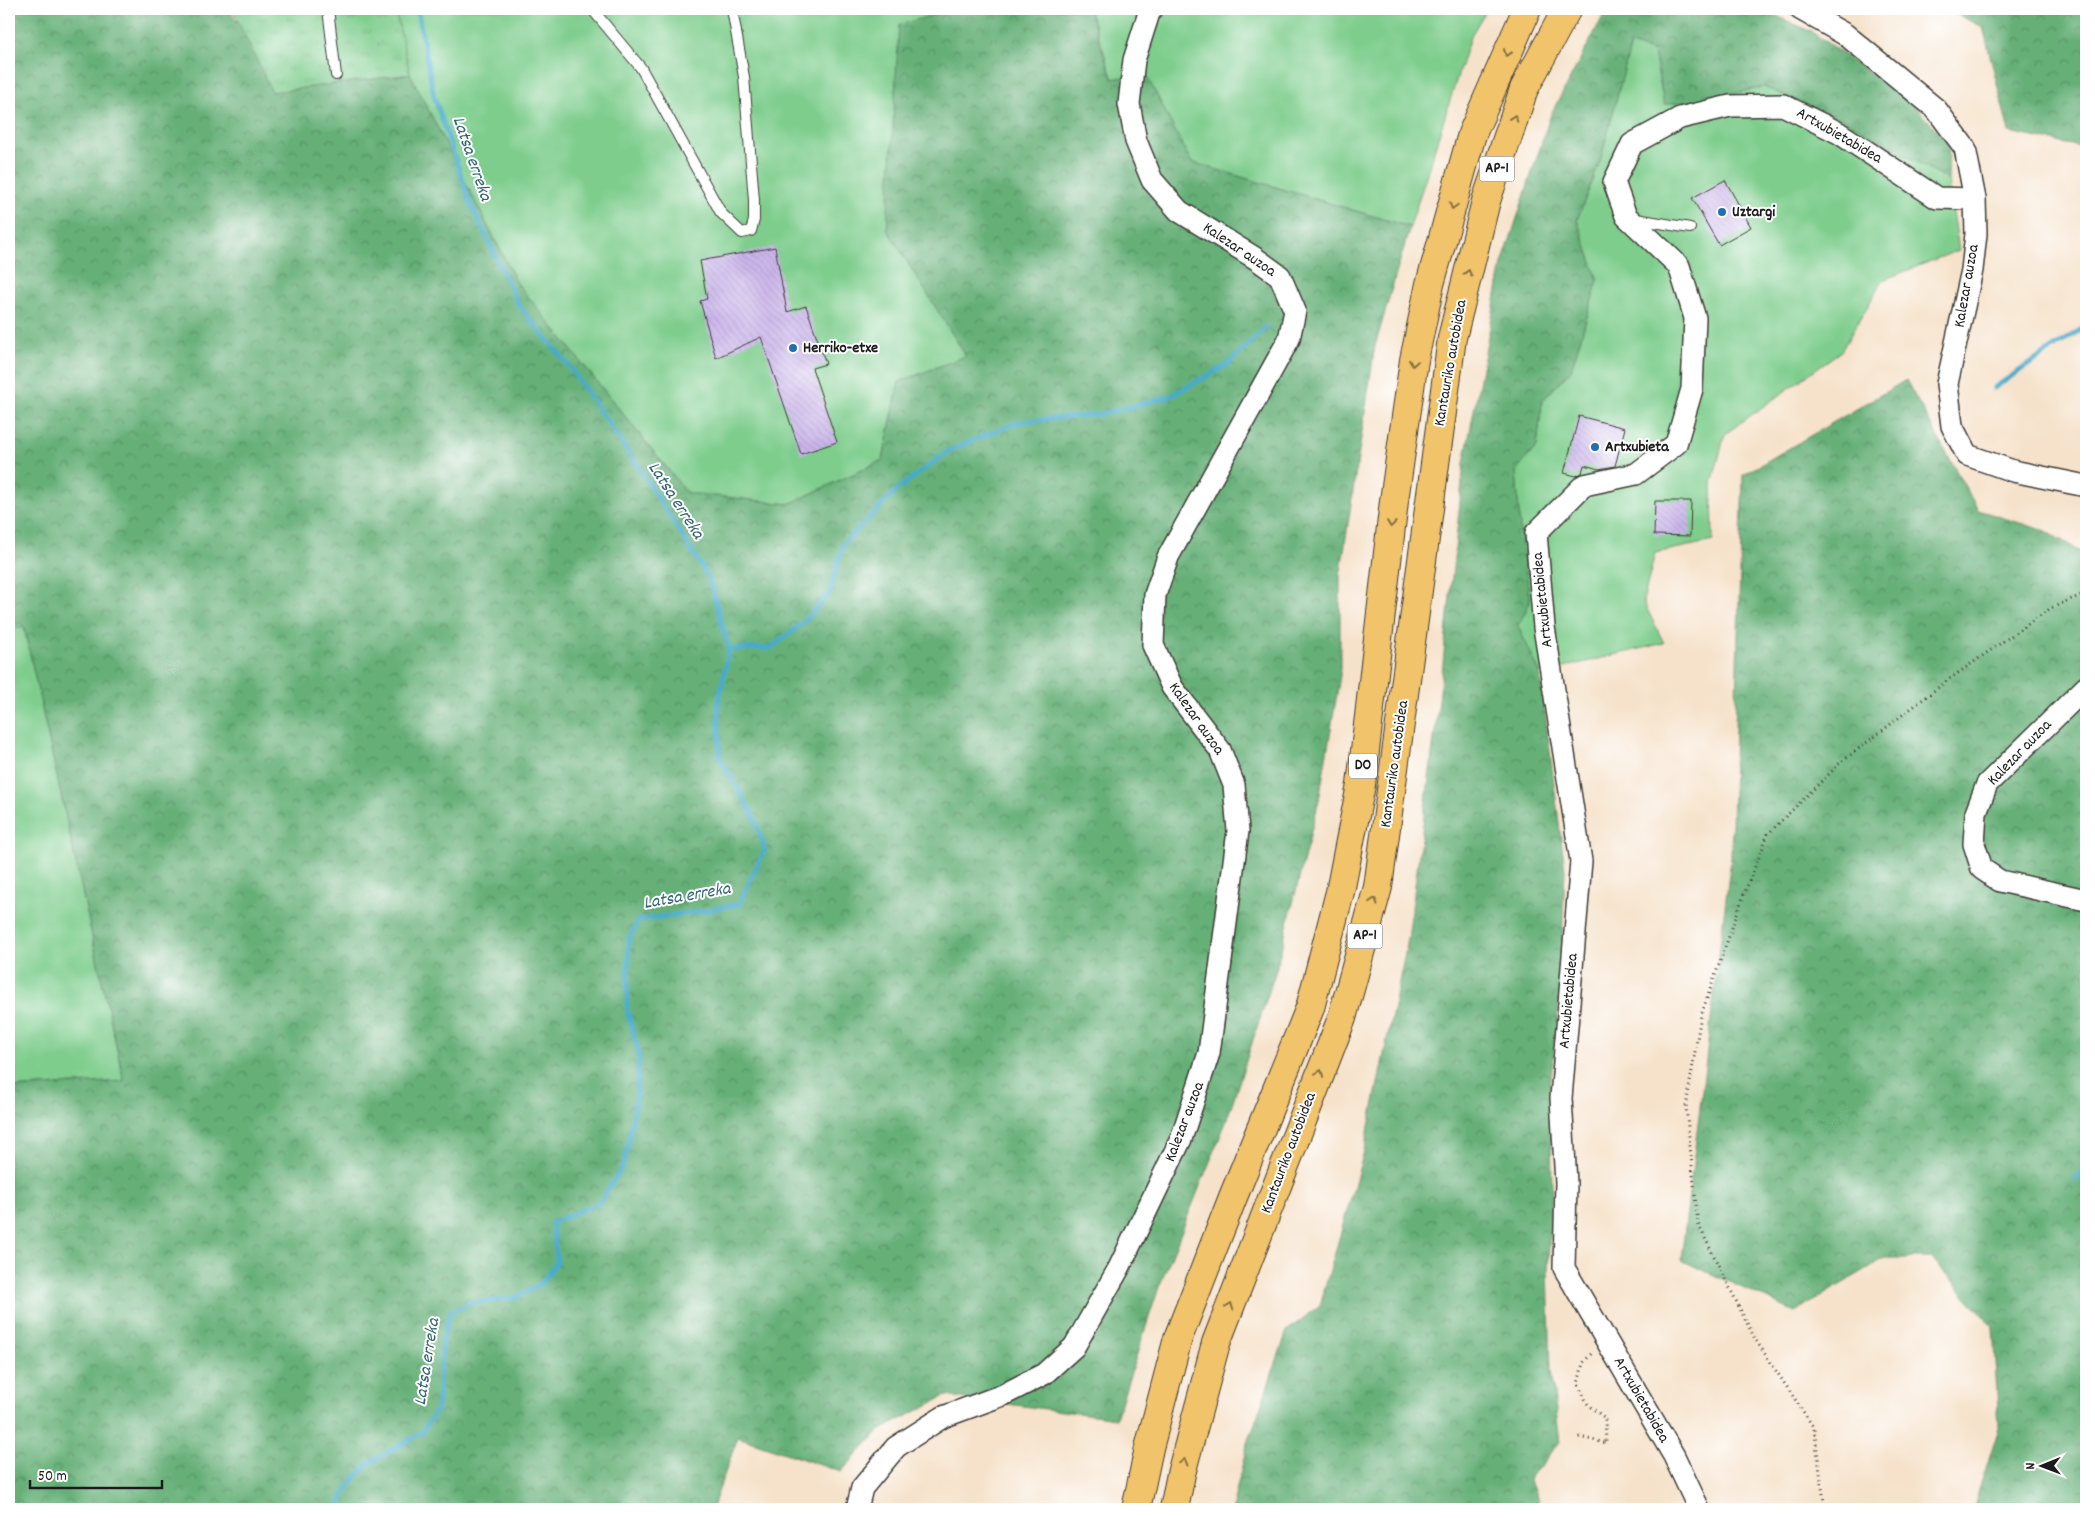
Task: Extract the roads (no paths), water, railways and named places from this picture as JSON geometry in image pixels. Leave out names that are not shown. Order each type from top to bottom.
[{"type":"highway","name":"Kantauriko autobidea","points":[[1136,1509],[1149,1448],[1178,1338],[1310,1008],[1340,892],[1361,785],[1394,501],[1414,360],[1428,293],[1472,134],[1528,9]]},
{"type":"highway","name":"Kantauriko autobidea","points":[[1174,1509],[1180,1474],[1216,1343],[1342,1018],[1378,887],[1452,338],[1486,201],[1524,89],[1567,9]]},
{"type":"street","name":"Kalezar auzoa","points":[[857,1509],[862,1488],[896,1447],[943,1416],[1003,1395],[1044,1374],[1074,1346],[1119,1268],[1182,1139],[1209,1053],[1238,831],[1234,785],[1220,750],[1172,687],[1153,645],[1155,595],[1168,557],[1289,339],[1295,311],[1280,276],[1255,258],[1179,211],[1152,180],[1136,141],[1129,104],[1134,60],[1152,9]]},
{"type":"street","name":"Kalezar auzoa","points":[[1800,9],[1846,35],[1936,109],[1965,148],[1975,199],[1976,234],[1972,270],[1947,384],[1952,426],[1967,456],[2014,471],[2086,486]]},
{"type":"street","name":"Artxubietabidea","points":[[1699,1509],[1674,1456],[1564,1268],[1566,1183],[1561,1098],[1580,861],[1544,626],[1536,533],[1584,485],[1636,474],[1676,444],[1692,389],[1695,318],[1679,266],[1626,216],[1614,182],[1632,144],[1680,118],[1730,106],[1783,105],[1840,133],[1937,198],[1975,199]]},
{"type":"street","name":"Kalezar auzoa","points":[[2086,687],[1987,784],[1976,813],[1974,844],[1982,869],[2000,881],[2086,900]]},
{"type":"lane","points":[[328,9],[336,75]]},
{"type":"lane","points":[[592,9],[641,68],[721,213],[742,233],[751,231],[754,220],[754,200],[744,77],[732,9]]},
{"type":"lane","points":[[1626,216],[1649,222],[1690,228]]},
{"type":"waterway","name":"Latsa erreka","points":[[341,1509],[340,1503],[349,1485],[368,1464],[421,1433],[437,1410],[443,1338],[450,1312],[470,1303],[515,1298],[542,1283],[557,1261],[552,1223],[600,1202],[624,1164],[636,1101],[639,1056],[627,1009],[629,939],[638,920],[739,904],[765,849],[754,817],[720,758],[718,705],[729,649],[709,578],[637,465],[569,366],[519,306],[470,202],[434,96],[417,9]]},
{"type":"waterway","points":[[1994,388],[2086,326]]},
{"type":"waterway","points":[[729,649],[771,648],[805,621],[830,592],[843,544],[899,488],[950,450],[1018,422],[1102,414],[1169,397],[1227,365],[1266,327]]},
{"type":"waterway","points":[[2074,1179],[2086,1170]]},
{"type":"place","name":"Uztargi","points":[[1722,212]]},
{"type":"place","name":"Herriko-etxe","points":[[793,348]]},
{"type":"place","name":"Artxubieta","points":[[1595,447]]}]
